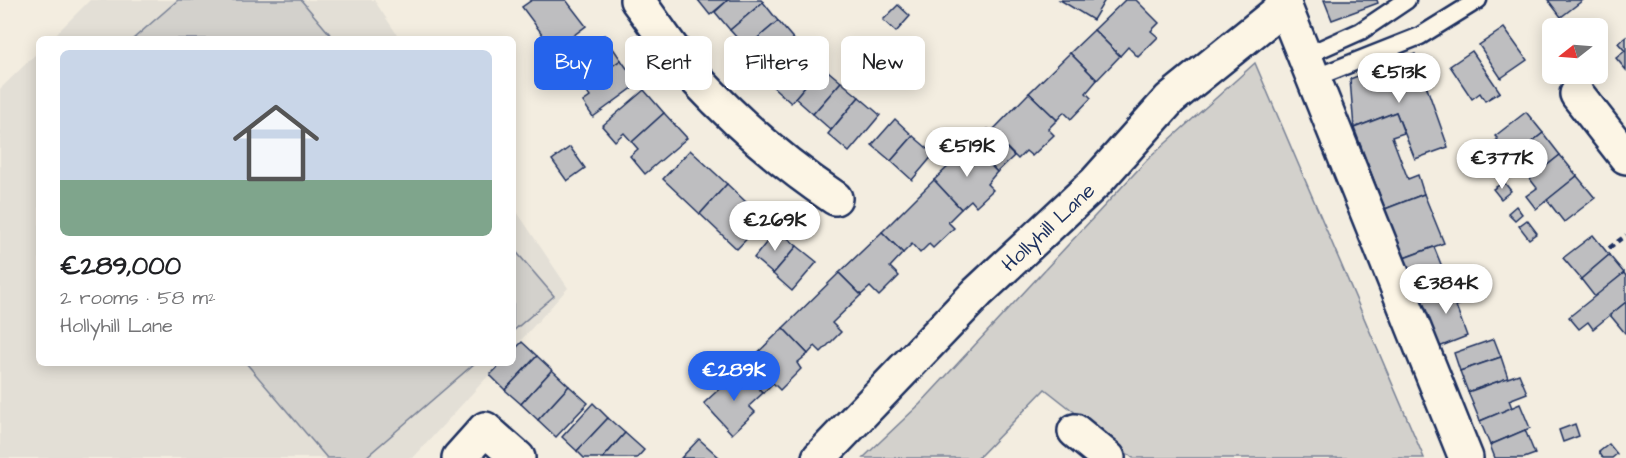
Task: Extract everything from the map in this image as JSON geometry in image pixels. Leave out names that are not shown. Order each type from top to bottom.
[{"type":"street","points":[[638,0],[694,76],[724,108],[789,165],[835,198]]},
{"type":"street","points":[[1284,3],[1466,458]]},
{"type":"street","name":"Hollyhill Lane","points":[[819,458],[978,292],[1096,182],[1170,99],[1284,3]]},
{"type":"street","points":[[1577,94],[1626,157]]},
{"type":"street","points":[[459,458],[485,429],[518,458]]},
{"type":"street","points":[[1075,431],[1108,458]]},
{"type":"lane","points":[[1309,67],[1407,0]]},
{"type":"lane","points":[[1309,67],[1420,36],[1479,0]]},
{"type":"path","points":[[1609,248],[1626,235]]},
{"type":"shaded area","points":[[90,0],[374,0],[398,36],[54,36]]},
{"type":"shaded area","points":[[178,0],[301,0],[331,36],[136,36]]},
{"type":"shaded area","points":[[36,54],[36,366],[497,366],[413,458],[0,458],[0,89]]},
{"type":"shaded area","points":[[1255,63],[1424,458],[1133,458],[1045,389],[978,458],[863,458],[920,404],[1147,160]]},
{"type":"shaded area","points":[[516,210],[568,288],[516,346]]},
{"type":"shaded area","points":[[516,252],[554,296],[516,328]]},
{"type":"shaded area","points":[[249,366],[472,366],[365,458],[327,458]]},
{"type":"building","points":[[532,0],[566,0],[586,26],[573,36],[544,36],[522,7]]},
{"type":"building","points":[[698,0],[728,0],[710,15]]},
{"type":"building","points":[[728,0],[761,0],[763,2],[730,30],[715,12]]},
{"type":"building","points":[[1060,0],[1105,0],[1093,20]]},
{"type":"building","points":[[1125,0],[1136,0],[1159,23],[1151,31],[1158,37],[1138,57],[1128,47],[1120,56],[1094,30]]},
{"type":"building","points":[[1324,0],[1377,0],[1378,3],[1332,20]]},
{"type":"building","points":[[1548,0],[1583,0],[1561,17]]},
{"type":"building","points":[[763,2],[778,21],[760,36],[735,36],[730,30]]},
{"type":"building","points":[[898,5],[910,16],[896,32],[883,20]]},
{"type":"building","points":[[778,21],[791,36],[760,36]]},
{"type":"building","points":[[1504,28],[1527,60],[1501,78],[1479,45]]},
{"type":"building","points":[[1094,30],[1120,56],[1097,80],[1070,53]]},
{"type":"building","points":[[1626,37],[1626,70],[1616,58],[1625,51],[1618,43]]},
{"type":"building","points":[[613,48],[621,60],[613,65]]},
{"type":"building","points":[[1472,51],[1500,92],[1485,101],[1480,93],[1472,99],[1450,66]]},
{"type":"building","points":[[1070,53],[1097,80],[1086,93],[1091,98],[1071,119],[1064,112],[1057,120],[1029,93]]},
{"type":"building","points":[[1415,54],[1448,147],[1415,159],[1396,112],[1354,128],[1350,79]]},
{"type":"building","points":[[621,60],[625,66],[625,90],[630,90],[593,117],[583,102],[590,97],[586,90],[613,90],[613,65]]},
{"type":"building","points":[[829,72],[841,82],[813,114],[795,98],[802,90],[829,90]]},
{"type":"building","points":[[841,82],[841,90],[851,90],[859,97],[831,130],[813,114]]},
{"type":"building","points":[[644,90],[664,113],[632,142],[624,133],[615,141],[602,126]]},
{"type":"building","points":[[777,90],[802,90],[791,103]]},
{"type":"building","points":[[1029,93],[1057,120],[1048,129],[1054,135],[1032,156],[1026,151],[1018,159],[991,132]]},
{"type":"building","points":[[859,97],[880,115],[849,152],[828,134]]},
{"type":"building","points":[[1396,112],[1404,133],[1392,137],[1408,179],[1418,175],[1424,194],[1385,209],[1354,128]]},
{"type":"building","points":[[1526,112],[1543,133],[1513,157],[1508,151],[1502,156],[1492,144],[1498,139],[1495,136]]},
{"type":"building","points":[[664,113],[687,138],[645,174],[630,156],[638,149],[632,142]]},
{"type":"building","points":[[895,119],[913,136],[891,161],[872,145]]},
{"type":"building","points":[[988,129],[1014,156],[997,172],[971,145]]},
{"type":"building","points":[[1543,133],[1560,155],[1530,179],[1513,157]]},
{"type":"building","points":[[913,136],[934,154],[912,180],[891,161]]},
{"type":"building","points":[[971,145],[997,172],[987,184],[993,190],[976,206],[971,200],[961,209],[934,180]]},
{"type":"building","points":[[570,147],[585,168],[567,181],[552,160]]},
{"type":"building","points":[[690,150],[727,184],[700,214],[663,179]]},
{"type":"building","points":[[1560,155],[1577,176],[1536,209],[1526,196],[1537,188],[1530,179]]},
{"type":"building","points":[[1577,176],[1595,198],[1564,222],[1547,200]]},
{"type":"building","points":[[934,180],[961,209],[948,222],[954,228],[933,248],[929,244],[920,253],[912,244],[903,253],[882,232]]},
{"type":"building","points":[[1504,182],[1511,191],[1501,199],[1493,189]]},
{"type":"building","points":[[727,184],[765,220],[737,249],[700,214]]},
{"type":"building","points":[[1424,194],[1444,243],[1404,258],[1385,209]]},
{"type":"building","points":[[1516,206],[1522,214],[1515,220],[1508,213]]},
{"type":"building","points":[[1527,220],[1537,233],[1529,239],[1519,226]]},
{"type":"building","points":[[777,229],[797,246],[773,274],[754,258]]},
{"type":"building","points":[[882,232],[903,253],[890,267],[899,276],[879,296],[870,287],[861,295],[839,273]]},
{"type":"building","points":[[1593,235],[1609,255],[1581,279],[1563,258]]},
{"type":"building","points":[[797,246],[817,262],[792,291],[773,274]]},
{"type":"building","points":[[1434,247],[1451,289],[1422,300],[1404,258]]},
{"type":"building","points":[[1609,255],[1624,273],[1595,297],[1581,279]]},
{"type":"building","points":[[839,273],[861,295],[832,323],[841,332],[821,352],[815,346],[808,354],[783,328]]},
{"type":"building","points":[[1624,273],[1626,302],[1593,329],[1588,322],[1579,329],[1569,317]]},
{"type":"building","points":[[1461,285],[1467,302],[1456,306],[1467,336],[1439,347],[1422,300]]},
{"type":"building","points":[[1626,302],[1626,333],[1625,333],[1610,315]]},
{"type":"building","points":[[783,328],[808,354],[797,363],[801,369],[780,390],[773,383],[763,393],[740,370]]},
{"type":"building","points":[[1494,339],[1501,357],[1460,371],[1454,353]]},
{"type":"building","points":[[522,342],[537,356],[505,390],[490,375],[499,366],[516,366],[516,348]]},
{"type":"building","points":[[537,356],[552,370],[521,404],[505,390]]},
{"type":"building","points":[[1501,357],[1508,378],[1468,392],[1460,371]]},
{"type":"building","points":[[552,370],[569,386],[538,420],[521,404]]},
{"type":"building","points":[[740,370],[763,393],[749,406],[755,412],[732,434],[704,403]]},
{"type":"building","points":[[1519,374],[1527,393],[1509,400],[1512,408],[1480,421],[1468,392]]},
{"type":"building","points":[[569,386],[588,403],[556,437],[538,420]]},
{"type":"building","points":[[593,403],[608,418],[577,451],[562,437]]},
{"type":"building","points":[[1520,404],[1530,428],[1490,445],[1480,421]]},
{"type":"building","points":[[608,418],[625,433],[603,458],[584,458],[577,451]]},
{"type":"building","points":[[1575,424],[1579,436],[1563,442],[1559,430]]},
{"type":"building","points":[[1525,430],[1535,454],[1524,458],[1495,458],[1490,445]]},
{"type":"building","points":[[625,433],[644,450],[637,458],[603,458]]},
{"type":"building","points":[[699,439],[720,458],[681,458]]},
{"type":"building","points":[[1609,444],[1617,454],[1612,458],[1603,458],[1599,452]]}]
